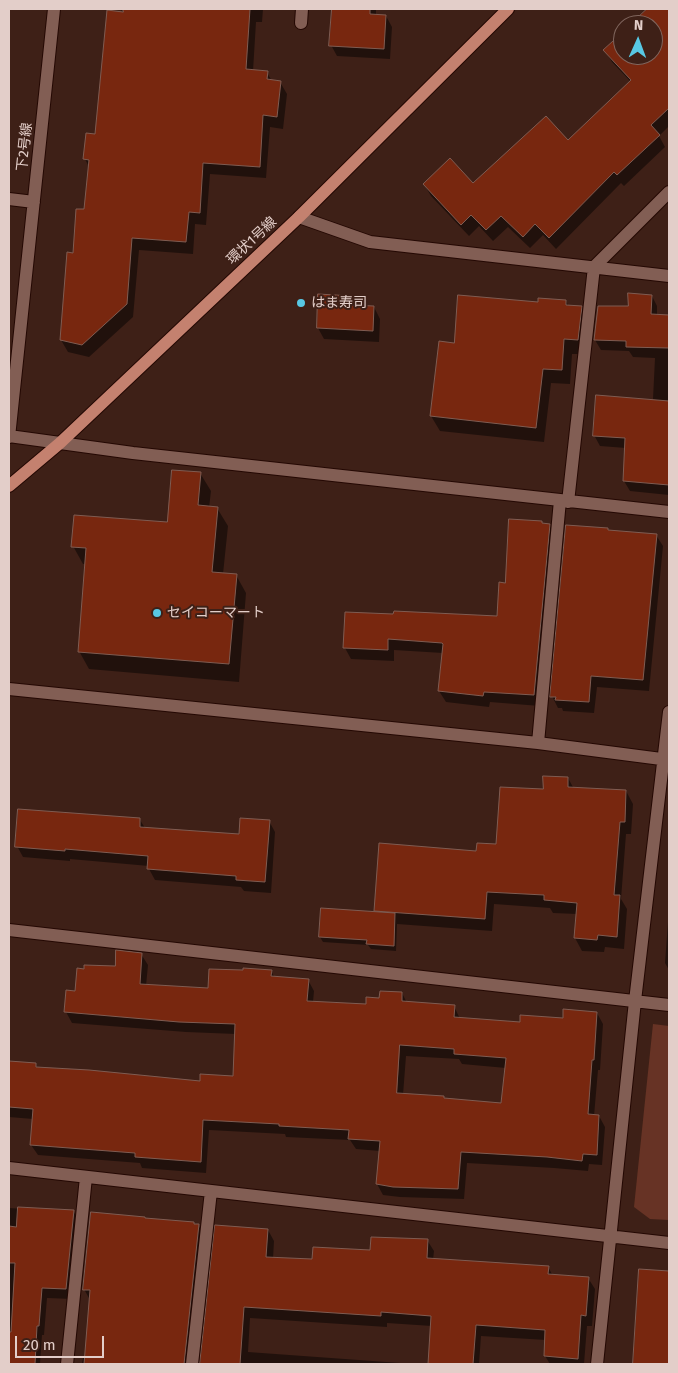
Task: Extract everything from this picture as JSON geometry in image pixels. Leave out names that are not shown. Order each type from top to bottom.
[{"type":"main road","name":"環状1号線","points":[[9,486],[60,443],[299,217],[508,9]]},
{"type":"street","name":"下2号線","points":[[9,437],[54,9]]},
{"type":"street","points":[[301,24],[302,9]]},
{"type":"street","points":[[538,743],[564,501],[594,267],[669,192]]},
{"type":"street","points":[[9,199],[34,202]]},
{"type":"street","points":[[299,217],[370,242],[669,276]]},
{"type":"street","points":[[9,437],[133,453],[669,512]]},
{"type":"street","points":[[9,689],[538,743],[667,759]]},
{"type":"street","points":[[597,1364],[635,1001],[667,759],[669,712]]},
{"type":"street","points":[[9,930],[669,1005]]},
{"type":"street","points":[[9,1168],[669,1243]]},
{"type":"street","points":[[67,1364],[86,1177]]},
{"type":"street","points":[[192,1364],[211,1192]]},
{"type":"shaded area","points":[[653,1024],[669,1026],[669,1220],[650,1219],[634,1207]]},
{"type":"building","points":[[123,9],[250,9],[246,69],[268,71],[267,79],[281,81],[277,117],[263,115],[260,167],[203,163],[200,213],[189,212],[186,242],[132,238],[127,304],[82,345],[60,340],[67,252],[73,253],[76,209],[84,209],[89,160],[83,159],[86,133],[95,134],[107,10],[123,12]]},
{"type":"building","points":[[332,9],[370,9],[370,14],[386,15],[384,49],[329,46]]},
{"type":"building","points":[[647,9],[669,9],[669,108],[651,125],[660,135],[617,175],[614,172],[549,238],[535,224],[523,237],[501,216],[486,230],[471,215],[461,225],[423,184],[450,158],[473,183],[546,116],[568,140],[631,80],[617,65],[663,65],[663,15],[641,15]]},
{"type":"building","points":[[613,41],[613,61],[603,50]]},
{"type":"building","points":[[628,293],[652,295],[651,314],[669,315],[669,348],[626,347],[626,341],[594,340],[598,306],[628,306]]},
{"type":"building","points":[[318,294],[352,296],[351,305],[374,306],[373,331],[317,328]]},
{"type":"building","points":[[458,295],[538,302],[538,298],[566,300],[566,305],[582,306],[578,340],[564,339],[562,370],[543,369],[536,428],[430,416],[439,341],[454,343]]},
{"type":"building","points":[[596,395],[669,401],[669,485],[623,481],[625,438],[593,436]]},
{"type":"building","name":"セイコーマート","points":[[172,470],[201,472],[198,505],[218,507],[212,572],[237,574],[229,664],[78,652],[86,548],[71,547],[74,515],[167,522]]},
{"type":"building","points":[[509,519],[542,521],[542,523],[550,524],[534,695],[484,692],[483,696],[438,691],[442,643],[388,639],[388,650],[343,648],[345,612],[393,614],[394,611],[497,616],[499,582],[505,583]]},
{"type":"building","points":[[566,525],[657,534],[643,680],[591,676],[589,702],[555,700],[556,697],[550,697]]},
{"type":"building","points":[[543,776],[568,777],[568,787],[626,790],[625,822],[620,822],[614,895],[620,895],[617,937],[598,935],[597,940],[574,938],[577,903],[544,900],[544,895],[487,892],[485,919],[374,911],[379,843],[476,851],[477,843],[496,844],[500,787],[543,789]]},
{"type":"building","points":[[18,809],[140,818],[140,827],[239,834],[240,818],[270,820],[265,882],[236,880],[236,876],[147,869],[148,856],[15,847]]},
{"type":"building","points":[[321,908],[395,913],[394,946],[366,944],[367,940],[319,937]]},
{"type":"building","points":[[116,950],[142,953],[140,984],[208,988],[209,969],[243,970],[243,968],[272,970],[271,976],[309,979],[307,1001],[366,1004],[366,997],[379,998],[380,991],[402,992],[402,1001],[455,1005],[454,1017],[520,1022],[520,1015],[563,1018],[563,1009],[597,1012],[588,1114],[599,1115],[597,1155],[583,1154],[582,1161],[461,1152],[458,1189],[393,1187],[376,1184],[380,1141],[348,1139],[349,1130],[203,1120],[201,1162],[135,1157],[135,1153],[30,1145],[33,1109],[9,1107],[9,1061],[36,1063],[36,1067],[89,1070],[200,1081],[200,1074],[233,1076],[235,1024],[179,1022],[64,1012],[66,990],[75,991],[77,968],[84,969],[84,965],[115,966]],"holes":[[[400,1045],[454,1049],[454,1054],[506,1058],[501,1103],[444,1098],[444,1096],[397,1093]]]},
{"type":"building","points":[[18,1207],[74,1210],[66,1289],[42,1288],[35,1364],[9,1364],[9,1332],[11,1332],[15,1263],[9,1263],[9,1226],[16,1227]]},
{"type":"building","points":[[91,1212],[199,1224],[184,1364],[84,1364],[90,1290],[83,1290]]},
{"type":"building","points":[[215,1225],[268,1229],[266,1257],[312,1259],[313,1247],[370,1250],[371,1237],[428,1239],[427,1258],[549,1266],[548,1274],[589,1277],[586,1316],[581,1315],[578,1359],[544,1356],[545,1330],[476,1325],[473,1364],[428,1364],[431,1316],[381,1312],[381,1316],[244,1307],[240,1364],[200,1364]]},
{"type":"building","points":[[639,1269],[669,1271],[669,1364],[633,1364]]},
{"type":"place","name":"はま寿司","points":[[301,303]]},
{"type":"place","name":"セイコーマート","points":[[157,613]]}]
